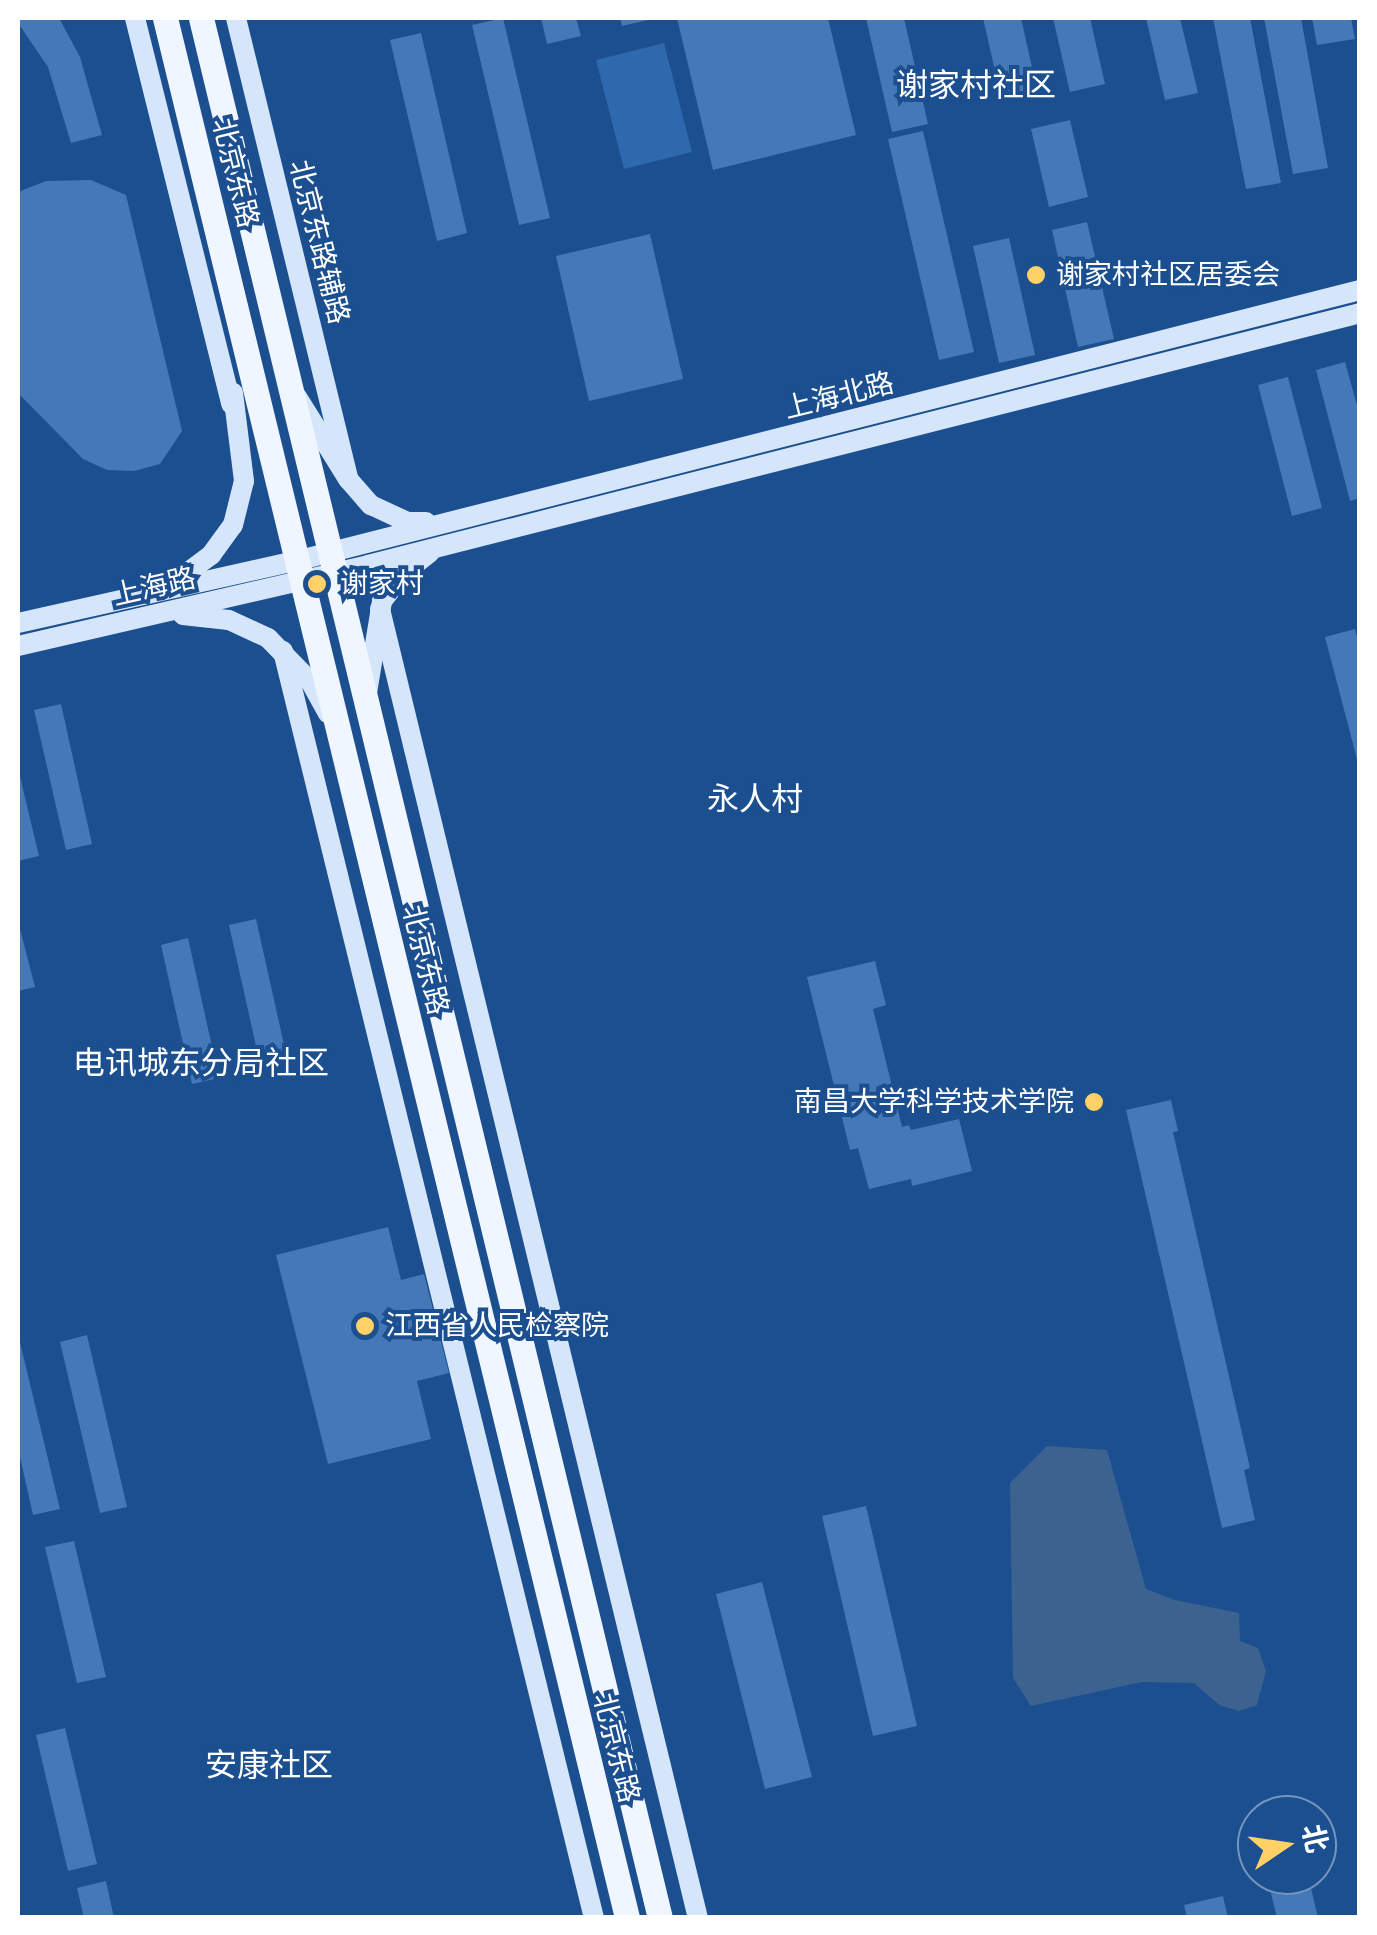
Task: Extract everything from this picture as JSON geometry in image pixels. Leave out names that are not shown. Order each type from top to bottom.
[{"type":"main road","points":[[134,18],[231,404],[244,480],[233,526],[164,603],[229,620],[268,638],[310,682],[338,730]]},
{"type":"main road","name":"北京东路","points":[[165,18],[626,1918]]},
{"type":"main road","name":"北京东路","points":[[201,18],[660,1918]]},
{"type":"main road","name":"北京东路辅路","points":[[236,18],[348,479]]},
{"type":"main road","name":"上海北路","points":[[332,563],[453,521],[1360,290]]},
{"type":"main road","name":"上海北路","points":[[332,563],[434,548],[1360,313]]},
{"type":"main road","points":[[231,404],[243,332]]},
{"type":"main road","points":[[290,385],[348,479],[383,515],[406,522],[453,521]]},
{"type":"main road","points":[[366,705],[380,609],[405,572],[434,548]]},
{"type":"main road","name":"上海路","points":[[18,646],[164,603],[332,563]]},
{"type":"main road","name":"上海路","points":[[18,623],[164,603]]},
{"type":"main road","name":"北京东路","points":[[380,609],[698,1918]]},
{"type":"main road","points":[[283,651],[594,1918]]},
{"type":"shaded area","points":[[664,43],[692,152],[624,169],[596,60]]},
{"type":"shaded area","points":[[1047,1446],[1107,1450],[1146,1589],[1175,1600],[1239,1613],[1240,1641],[1258,1648],[1266,1671],[1257,1705],[1239,1711],[1219,1705],[1194,1683],[1142,1682],[1031,1706],[1013,1678],[1010,1483]]},
{"type":"building","points":[[22,18],[59,18],[80,57],[102,135],[71,143],[48,67],[18,23]]},
{"type":"building","points":[[503,18],[550,218],[519,225],[472,25]]},
{"type":"building","points":[[541,18],[576,18],[581,36],[547,44]]},
{"type":"building","points":[[620,18],[652,18],[652,19],[622,26]]},
{"type":"building","points":[[677,18],[828,18],[856,135],[713,170]]},
{"type":"building","points":[[866,18],[904,18],[928,124],[892,132]]},
{"type":"building","points":[[983,18],[1021,18],[1038,94],[1002,102]]},
{"type":"building","points":[[1053,18],[1090,18],[1105,84],[1070,92]]},
{"type":"building","points":[[1146,18],[1180,18],[1198,93],[1165,100]]},
{"type":"building","points":[[1213,18],[1250,18],[1281,183],[1246,189]]},
{"type":"building","points":[[1264,18],[1301,18],[1328,168],[1293,174]]},
{"type":"building","points":[[1312,18],[1351,18],[1355,39],[1317,45]]},
{"type":"building","points":[[421,33],[467,233],[437,241],[390,40]]},
{"type":"building","points":[[1070,120],[1088,197],[1049,207],[1031,129]]},
{"type":"building","points":[[923,131],[974,352],[939,360],[888,139]]},
{"type":"building","points":[[91,180],[126,195],[182,431],[160,464],[134,471],[107,470],[83,459],[18,393],[18,192],[46,181]]},
{"type":"building","points":[[1087,222],[1114,339],[1078,347],[1052,230]]},
{"type":"building","points":[[650,234],[683,379],[589,401],[556,256]]},
{"type":"building","points":[[1009,238],[1035,355],[999,363],[973,246]]},
{"type":"building","points":[[1345,362],[1360,416],[1360,498],[1350,501],[1316,370]]},
{"type":"building","points":[[1288,377],[1322,508],[1292,516],[1258,385]]},
{"type":"building","points":[[1355,629],[1360,648],[1358,763],[1325,637]]},
{"type":"building","points":[[61,704],[92,844],[66,850],[34,710]]},
{"type":"building","points":[[18,768],[39,856],[18,861]]},
{"type":"building","points":[[256,919],[287,1058],[260,1064],[229,925]]},
{"type":"building","points":[[18,921],[35,987],[18,991]]},
{"type":"building","points":[[188,938],[219,1078],[192,1084],[161,945]]},
{"type":"building","points":[[875,961],[886,1005],[873,1009],[902,1127],[909,1125],[911,1130],[959,1119],[972,1171],[912,1186],[911,1179],[869,1189],[858,1148],[850,1150],[807,977]]},
{"type":"building","points":[[1171,1100],[1178,1131],[1173,1132],[1250,1468],[1244,1470],[1255,1520],[1222,1528],[1126,1110]]},
{"type":"building","name":"江西省人民检察院","points":[[388,1227],[401,1280],[424,1274],[449,1373],[417,1381],[431,1439],[328,1464],[276,1255]]},
{"type":"building","points":[[18,1334],[60,1509],[33,1515],[18,1448]]},
{"type":"building","points":[[87,1335],[127,1507],[100,1513],[60,1342]]},
{"type":"building","points":[[866,1506],[917,1726],[873,1736],[822,1516]]},
{"type":"building","points":[[74,1541],[106,1677],[77,1683],[45,1547]]},
{"type":"building","points":[[762,1582],[812,1777],[765,1789],[716,1594]]},
{"type":"building","points":[[65,1728],[97,1864],[68,1871],[36,1735]]},
{"type":"building","points":[[106,1881],[114,1918],[84,1918],[77,1888]]},
{"type":"building","points":[[1271,1895],[1313,1895],[1318,1918],[1277,1918]]},
{"type":"building","points":[[1223,1896],[1228,1918],[1187,1918],[1184,1905]]},
{"type":"place","name":"谢家村社区居委会","points":[[1036,275]]},
{"type":"place","name":"谢家村","points":[[317,584]]},
{"type":"place","name":"南昌大学科学技术学院","points":[[1094,1102]]},
{"type":"place","name":"江西省人民检察院","points":[[365,1326]]},
{"type":"district","name":"谢家村社区","points":[[976,85]]},
{"type":"district","name":"永人村","points":[[755,799]]},
{"type":"district","name":"电讯城东分局社区","points":[[201,1063]]},
{"type":"district","name":"安康社区","points":[[269,1765]]}]
